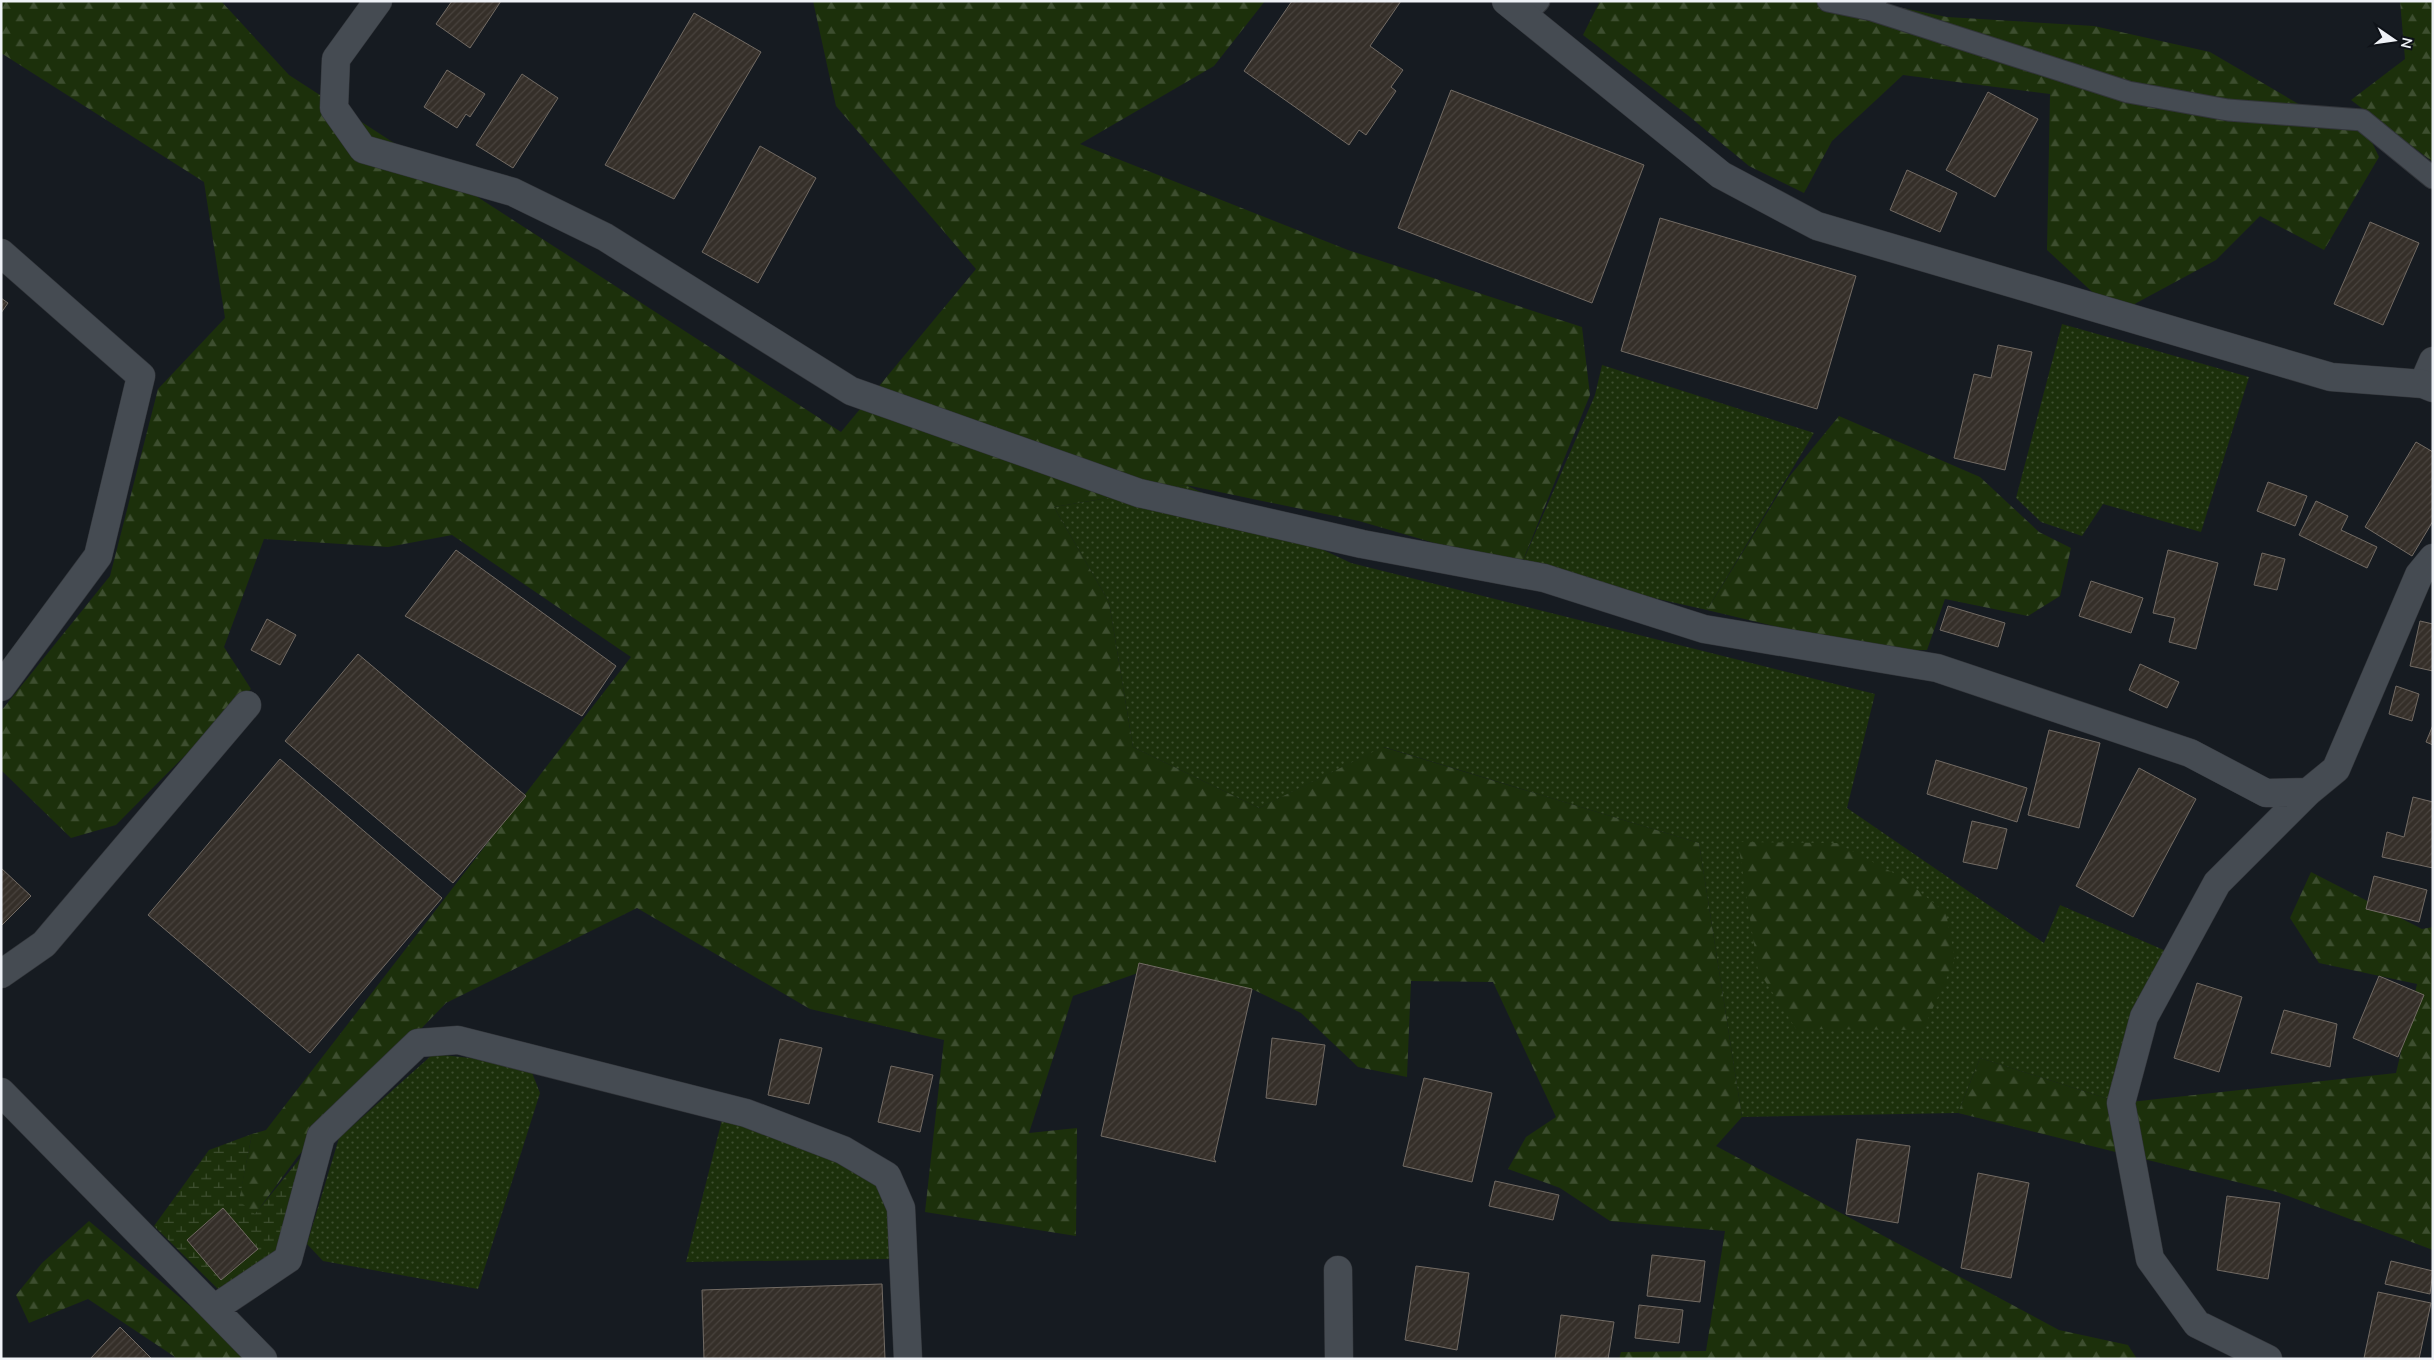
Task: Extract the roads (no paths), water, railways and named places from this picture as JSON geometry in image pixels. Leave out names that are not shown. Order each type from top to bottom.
[{"type":"street","points":[[378,1],[336,59],[334,108],[362,149],[513,192],[605,236],[851,391],[1140,493],[1362,544],[1544,578],[1704,629],[1937,668],[2190,753],[2266,793],[2308,792]]},
{"type":"street","points":[[1523,6],[1721,176],[1817,226],[2331,377],[2429,378]]},
{"type":"street","points":[[1,253],[141,376],[98,556],[1,687]]},
{"type":"street","points":[[2266,1359],[2197,1324],[2150,1259],[2121,1103],[2144,1017],[2217,883],[2308,792],[2336,770],[2420,575],[2433,558]]},
{"type":"street","points":[[1,974],[44,944],[247,705]]},
{"type":"street","points":[[215,1308],[288,1259],[321,1136],[418,1043],[458,1040],[746,1113],[843,1150],[887,1176],[901,1208],[908,1359]]},
{"type":"street","points":[[1,1092],[263,1359]]},
{"type":"street","points":[[1338,1270],[1339,1359]]},
{"type":"lane","points":[[1828,1],[1874,5],[2128,92],[2228,110],[2362,120],[2433,178]]}]
